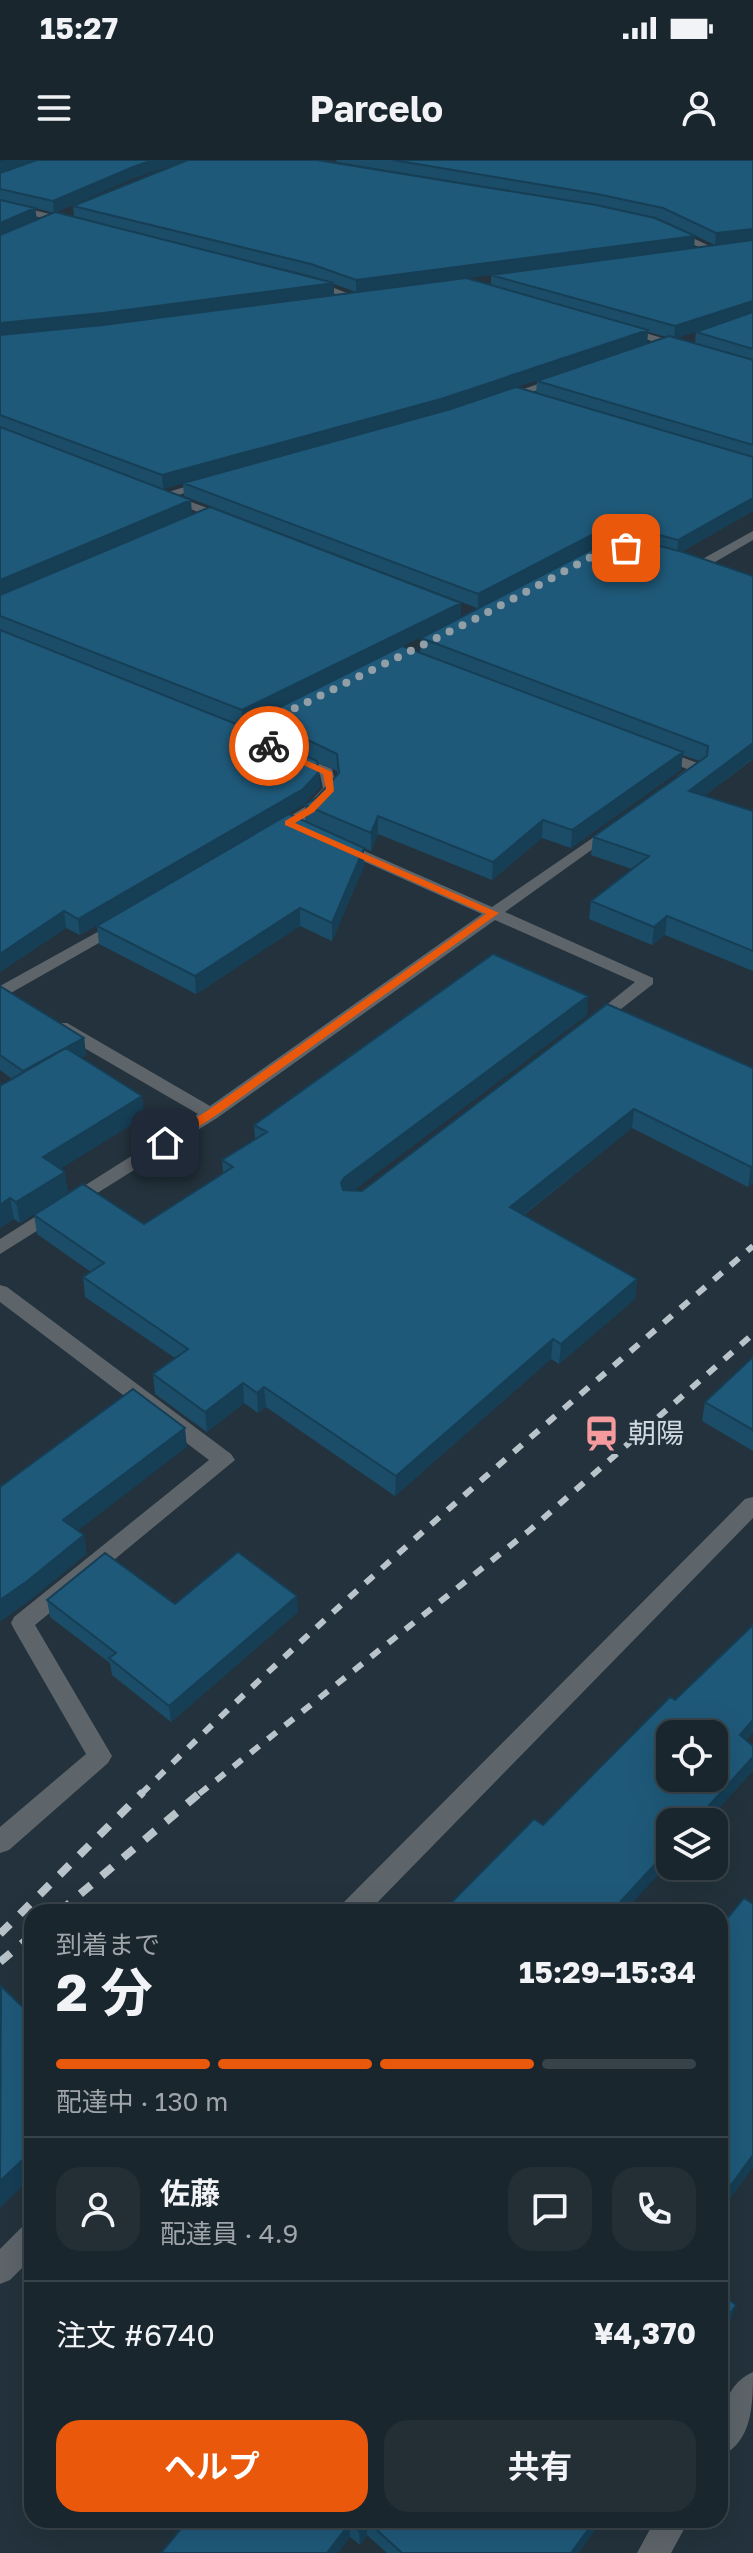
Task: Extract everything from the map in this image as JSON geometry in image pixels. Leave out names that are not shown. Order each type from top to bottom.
[{"type":"street","points":[[0,205],[85,226]]},
{"type":"street","points":[[41,224],[69,212]]},
{"type":"street","points":[[658,225],[715,251]]},
{"type":"street","points":[[293,277],[354,298]]},
{"type":"street","points":[[612,326],[701,353]]},
{"type":"street","points":[[652,348],[688,340]]},
{"type":"street","points":[[488,403],[576,373]]},
{"type":"street","points":[[516,394],[531,398]]},
{"type":"street","points":[[224,479],[160,494],[241,525]]},
{"type":"street","points":[[197,519],[211,513]]},
{"type":"street","points":[[699,566],[753,535]]},
{"type":"street","points":[[670,559],[713,571]]},
{"type":"street","points":[[261,839],[295,826],[330,789],[327,772],[250,738],[296,708]]},
{"type":"street","points":[[639,745],[698,768],[673,786]]},
{"type":"street","points":[[0,1248],[211,1114],[622,822]]},
{"type":"street","points":[[329,841],[647,981],[573,1037]]},
{"type":"street","points":[[6,993],[142,912]]},
{"type":"street","points":[[40,1014],[211,1114]]},
{"type":"street","points":[[0,1292],[224,1460],[22,1623],[100,1756],[0,1842]]},
{"type":"street","points":[[359,1904],[753,1505]]},
{"type":"street","points":[[0,2270],[24,2245]]},
{"type":"street","points":[[728,2428],[753,2387]]},
{"type":"street","points":[[653,2553],[668,2528]]},
{"type":"building","points":[[37,160],[153,160],[53,201],[0,189],[0,173]]},
{"type":"building","points":[[188,160],[317,160],[596,205],[655,218],[695,236],[356,280],[311,264],[73,206]]},
{"type":"building","points":[[393,160],[753,160],[753,229],[716,233],[663,208]]},
{"type":"building","points":[[0,200],[35,208],[0,223]]},
{"type":"building","points":[[55,212],[334,283],[0,323],[0,235]]},
{"type":"building","points":[[753,240],[753,301],[675,326],[491,275]]},
{"type":"building","points":[[466,278],[648,330],[441,399],[162,475],[0,415],[0,335],[103,325]]},
{"type":"building","points":[[753,312],[753,349],[696,332]]},
{"type":"building","points":[[669,336],[753,360],[753,445],[537,381]]},
{"type":"building","points":[[516,387],[753,457],[753,498],[678,540],[628,527],[605,528],[478,594],[183,483],[451,409]]},
{"type":"building","points":[[0,427],[191,500],[0,580]]},
{"type":"building","points":[[210,507],[461,603],[242,710],[0,616],[0,595]]},
{"type":"building","points":[[612,539],[648,543],[683,552],[753,576],[753,743],[689,791],[753,811],[753,951],[667,916],[654,927],[591,901],[649,856],[593,837],[707,756],[708,746],[421,638]]},
{"type":"building","points":[[0,630],[236,724],[317,761],[319,772],[303,789],[78,919],[64,911],[0,954]]},
{"type":"building","points":[[402,646],[683,752],[572,830],[543,820],[493,862],[378,816],[371,833],[305,805],[339,773],[337,754],[260,717]]},
{"type":"building","points":[[289,814],[364,848],[332,923],[300,908],[195,976],[97,926]]},
{"type":"building","points":[[493,954],[588,996],[344,1178],[341,1183],[343,1190],[362,1191],[607,1004],[753,1068],[753,1166],[634,1109],[510,1207],[637,1279],[561,1344],[553,1339],[396,1476],[264,1387],[257,1393],[243,1383],[205,1412],[153,1374],[188,1349],[83,1277],[104,1263],[34,1215],[83,1184],[144,1224],[233,1167],[222,1160],[267,1132],[254,1125]]},
{"type":"building","points":[[0,986],[84,1038],[23,1071],[0,1055]]},
{"type":"building","points":[[66,1048],[142,1096],[43,1157],[65,1172],[16,1202],[10,1198],[0,1205],[0,1086]]},
{"type":"building","points":[[753,1357],[753,1430],[705,1402]]},
{"type":"building","points":[[133,1389],[185,1428],[63,1520],[84,1535],[0,1600],[0,1487]]},
{"type":"building","points":[[238,1552],[297,1596],[169,1706],[109,1658],[116,1653],[47,1600],[105,1553],[175,1604]]},
{"type":"building","points":[[753,1625],[753,1720],[740,1735],[753,1746],[753,1757],[728,1785],[728,1720],[656,1720],[656,1792],[721,1792],[707,1808],[656,1808],[656,1863],[618,1904],[450,1904],[534,1819],[543,1825],[670,1697],[675,1700]]},
{"type":"building","points":[[744,1898],[753,1904],[753,2155],[731,2185],[728,2183],[728,1917]]},
{"type":"building","points":[[1,1986],[24,2008],[24,2158],[0,2181]]},
{"type":"building","points":[[728,2299],[736,2305],[728,2316]]},
{"type":"building","points":[[181,2528],[346,2528],[327,2553],[161,2553]]},
{"type":"building","points":[[375,2528],[589,2528],[571,2553],[402,2553]]},
{"type":"railway","points":[[141,1794],[365,1583],[753,1246]]},
{"type":"railway","points":[[199,1794],[530,1530],[753,1334]]},
{"type":"railway","points":[[30,1904],[143,1792]]},
{"type":"railway","points":[[68,1904],[201,1792]]},
{"type":"railway","points":[[0,1934],[24,1910]]},
{"type":"railway","points":[[0,1962],[24,1942]]},
{"type":"way so far","points":[[269,746],[243,734],[479,617],[608,548],[626,548]]},
{"type":"place","name":"朝陽","points":[[602,1433]]},
{"type":"route","points":[[165,1143],[211,1114],[494,913],[288,823],[310,810],[330,789],[327,772],[269,746]]}]
